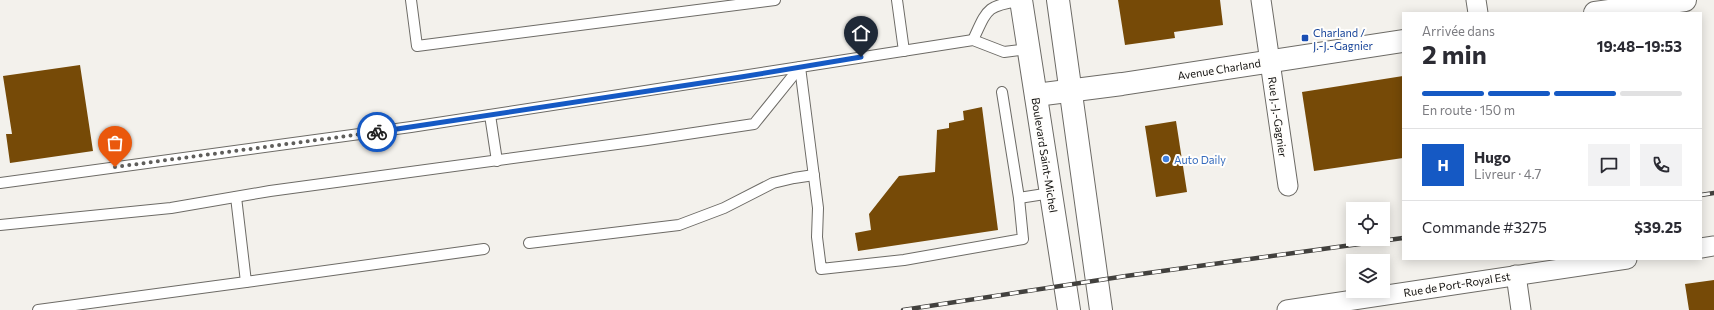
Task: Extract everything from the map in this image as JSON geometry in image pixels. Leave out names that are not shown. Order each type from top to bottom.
[{"type":"main road","name":"Boulevard Saint-Michel","points":[[1021,0],[1069,310]]},
{"type":"main road","points":[[1058,0],[1101,310]]},
{"type":"main road","points":[[1602,12],[1685,0]]},
{"type":"main road","name":"Avenue Charland","points":[[1036,95],[1122,84],[1402,41]]},
{"type":"street","name":"Rue J.-J.-Gagnier","points":[[1261,0],[1288,186]]},
{"type":"street","points":[[1476,0],[1478,12]]},
{"type":"street","points":[[1702,248],[1714,246]]},
{"type":"street","name":"Rue de Port-Royal Est","points":[[1287,310],[1620,260]]},
{"type":"street","points":[[1516,275],[1521,310]]},
{"type":"lane","points":[[411,0],[417,46],[775,0]]},
{"type":"lane","points":[[897,0],[904,51]]},
{"type":"lane","points":[[974,40],[984,15],[990,9],[1002,3],[1021,0]]},
{"type":"lane","points":[[0,183],[490,115],[974,40],[1004,52],[1028,49]]},
{"type":"lane","points":[[0,225],[171,208],[270,191],[497,161],[754,124],[800,67]]},
{"type":"lane","points":[[800,67],[818,208],[817,237],[821,269],[918,258],[1023,239],[1019,198],[1002,92]]},
{"type":"lane","points":[[490,115],[497,161]]},
{"type":"lane","points":[[528,243],[679,225],[724,208],[773,183],[814,175]]},
{"type":"lane","points":[[1019,198],[1051,193]]},
{"type":"lane","points":[[236,197],[246,282]]},
{"type":"lane","points":[[38,310],[484,249]]},
{"type":"building","points":[[1118,0],[1220,0],[1223,25],[1174,32],[1175,38],[1125,45]]},
{"type":"building","points":[[80,65],[93,151],[10,163],[6,134],[12,134],[3,76]]},
{"type":"building","points":[[1402,76],[1402,158],[1314,171],[1302,92]]},
{"type":"building","points":[[982,107],[998,230],[858,251],[855,233],[871,230],[869,214],[899,176],[935,172],[937,130],[949,128],[949,123],[964,120],[963,111]]},
{"type":"building","name":"Auto Daily","points":[[1176,121],[1187,192],[1156,197],[1145,126]]},
{"type":"building","points":[[1714,280],[1714,310],[1689,310],[1685,284]]},
{"type":"railway","points":[[1702,195],[1714,193]]},
{"type":"railway","points":[[903,310],[1126,276],[1402,238]]},
{"type":"way so far","points":[[115,167],[377,132]]},
{"type":"place","name":"Charland / J.-J.-Gagnier","points":[[1305,38]]},
{"type":"place","name":"Auto Daily","points":[[1166,159]]},
{"type":"route","points":[[377,132],[741,77],[861,57]]}]
